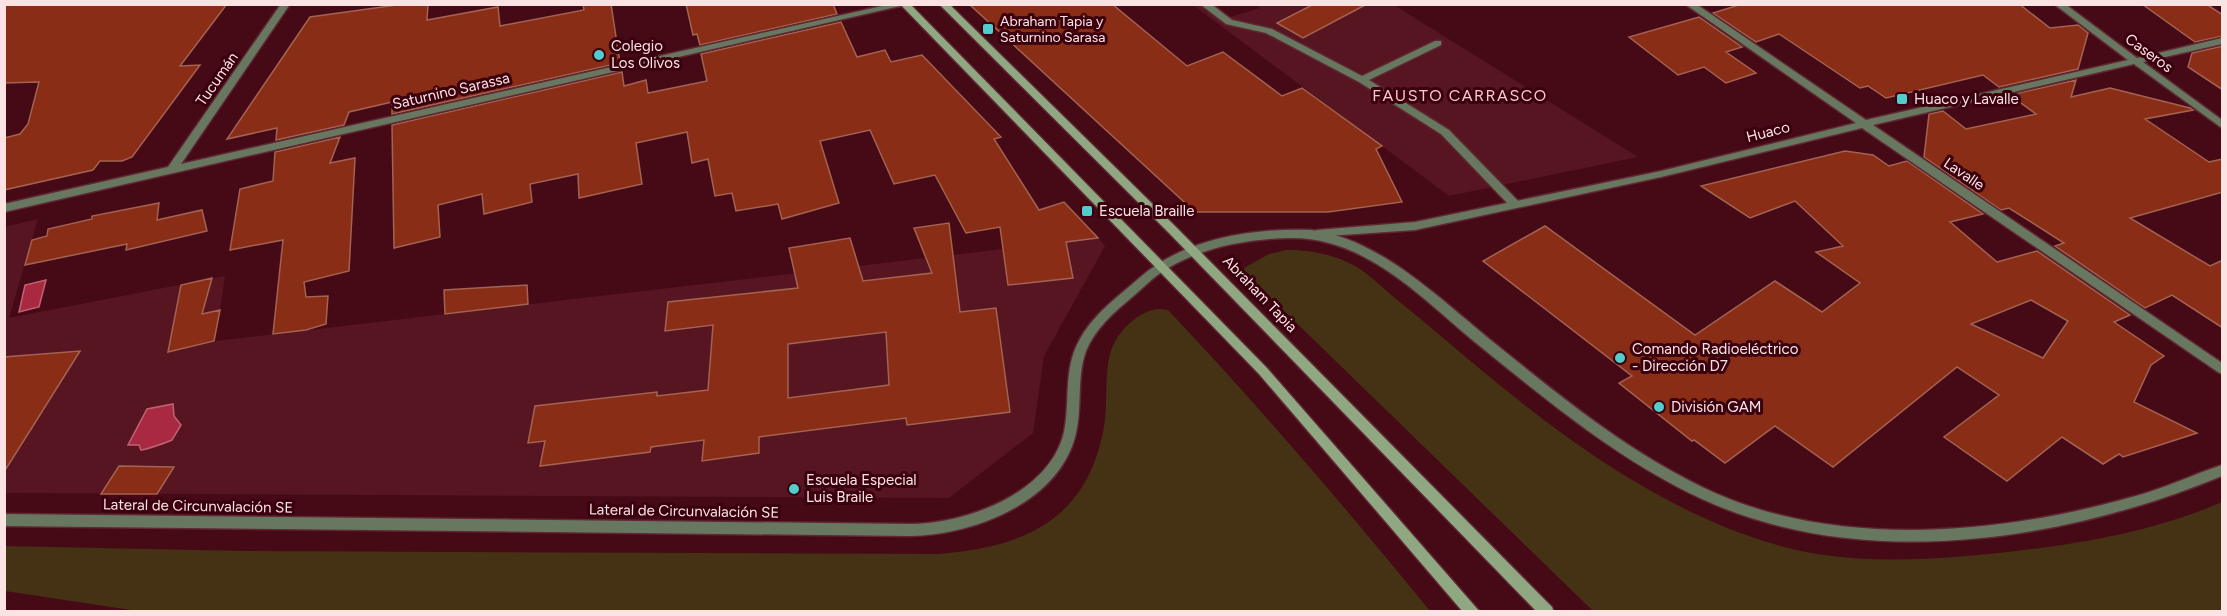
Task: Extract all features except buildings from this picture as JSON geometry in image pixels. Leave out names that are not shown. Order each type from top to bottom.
[{"type":"main road","points":[[904,4],[1263,370],[1473,612]]},
{"type":"main road","name":"Abraham Tapia","points":[[944,4],[1195,251],[1406,471],[1547,612]]},
{"type":"street","name":"Tucumán","points":[[172,170],[286,4]]},
{"type":"street","name":"Saturnino Sarassa","points":[[4,208],[904,4]]},
{"type":"street","points":[[1204,4],[1229,22],[1269,32],[1362,80],[1445,132],[1514,203]]},
{"type":"street","name":"Lavalle","points":[[1689,4],[2223,369]]},
{"type":"street","name":"Caseros","points":[[2058,4],[2223,125]]},
{"type":"street","name":"Huaco","points":[[1317,234],[1415,226],[1514,203],[1661,174],[1864,124],[2223,41]]},
{"type":"street","points":[[1362,80],[1438,43]]},
{"type":"street","name":"Lateral de Circunvalación SE","points":[[4,520],[882,529],[935,529],[960,524],[1021,496],[1054,465],[1069,436],[1076,364],[1086,339],[1108,310],[1162,266],[1195,251],[1243,238],[1317,234]]},
{"type":"street","points":[[1317,234],[1354,246],[1388,267],[1586,423],[1662,472],[1726,503],[1794,524],[1860,533],[1917,534],[2001,527],[2132,503],[2223,470]]},
{"type":"shaded area","points":[[1193,5],[1215,5],[1230,17],[1260,8],[1257,5],[1394,5],[1638,157],[1449,196]]},
{"type":"shaded area","points":[[38,219],[9,318],[225,276],[215,341],[1098,238],[1105,246],[1044,356],[1033,433],[949,498],[5,493],[4,227]]},
{"type":"shaded area","points":[[1286,250],[1324,254],[1354,265],[1546,422],[1582,448],[1659,495],[1699,516],[1740,533],[1782,546],[1848,558],[1896,560],[1992,554],[2069,544],[2121,534],[2173,520],[2222,502],[2222,611],[1593,611],[1245,273],[1244,268],[1269,254]]},
{"type":"shaded area","points":[[46,280],[39,307],[19,312],[25,285]]},
{"type":"shaded area","points":[[1157,309],[1168,310],[1236,383],[1430,611],[144,612],[5,591],[5,546],[245,551],[938,554],[998,544],[1024,536],[1047,523],[1067,507],[1083,486],[1096,459],[1104,427],[1107,372],[1113,346],[1134,319]]},
{"type":"shaded area","points":[[173,404],[174,416],[181,425],[172,440],[141,450],[139,445],[128,445],[147,409]]},
{"type":"place","name":"Abraham Tapia y Saturnino Sarasa","points":[[988,29]]},
{"type":"place","name":"Colegio Los Olivos","points":[[599,55]]},
{"type":"place","name":"Huaco y Lavalle","points":[[1902,99]]},
{"type":"place","name":"Escuela Braille","points":[[1087,211]]},
{"type":"place","name":"Comando Radioeléctrico - Dirección D7","points":[[1620,358]]},
{"type":"place","name":"División GAM","points":[[1659,407]]},
{"type":"place","name":"Escuela Especial Luis Braile","points":[[794,489]]},
{"type":"district","name":"FAUSTO CARRASCO","points":[[1460,95]]}]
